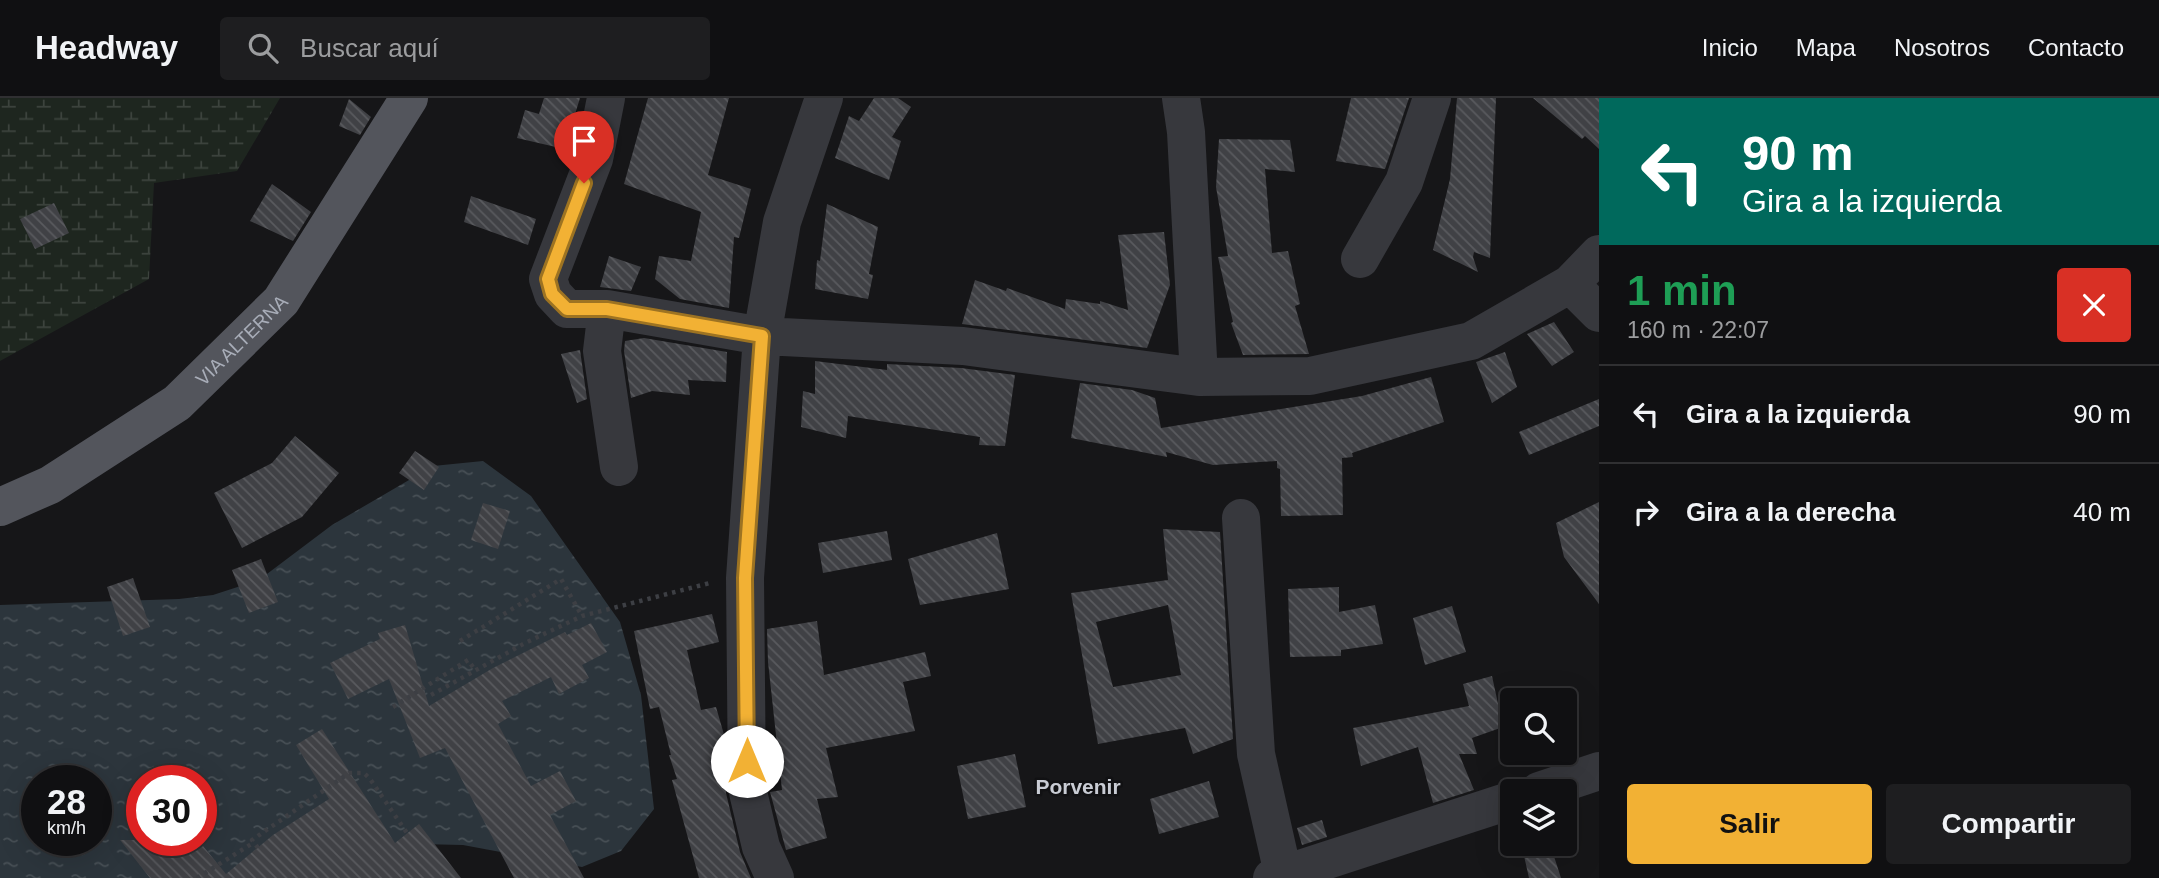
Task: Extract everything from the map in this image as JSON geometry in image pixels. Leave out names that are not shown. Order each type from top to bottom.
[{"type":"main road","name":"VIA ALTERNA","points":[[0,507],[50,485],[177,403],[281,301],[409,98]]},
{"type":"street","points":[[606,98],[594,159],[548,279],[552,294],[567,309],[607,309],[762,336],[963,346],[1199,377],[1310,376],[1471,341],[1570,284],[1599,254]]},
{"type":"street","points":[[775,878],[761,847],[747,788],[745,578],[762,336],[782,222],[824,98]]},
{"type":"street","points":[[1181,98],[1186,132],[1199,377]]},
{"type":"street","points":[[1360,259],[1404,182],[1432,98]]},
{"type":"street","points":[[1570,284],[1599,313]]},
{"type":"street","points":[[607,309],[602,351],[619,467]]},
{"type":"street","points":[[1241,518],[1256,754],[1279,877],[1500,804]]},
{"type":"street","points":[[1575,779],[1599,771]]},
{"type":"path","points":[[460,642],[561,579],[582,616]]},
{"type":"path","points":[[431,695],[582,616],[715,581]]},
{"type":"path","points":[[591,623],[593,614]]},
{"type":"path","points":[[393,707],[468,660],[475,670]]},
{"type":"path","points":[[197,878],[253,843],[252,840],[262,832],[349,773],[363,773],[370,779],[407,834]]},
{"type":"path","points":[[253,843],[257,848]]},
{"type":"green space","points":[[0,98],[280,98],[237,171],[154,183],[149,279],[0,361]]},
{"type":"water","points":[[483,461],[531,496],[620,622],[641,695],[654,809],[621,851],[582,867],[463,845],[420,844],[366,878],[0,878],[0,605],[179,599],[213,595],[259,580],[332,525],[433,466]]},
{"type":"building","points":[[544,98],[580,98],[572,124],[578,126],[573,151],[517,138],[525,110],[539,114]]},
{"type":"building","points":[[648,98],[729,98],[708,175],[751,189],[739,238],[734,237],[729,308],[680,299],[655,279],[659,256],[691,261],[701,212],[624,184]]},
{"type":"building","points":[[874,98],[898,98],[911,107],[892,137],[901,141],[889,180],[835,158],[849,116],[859,121]]},
{"type":"building","points":[[1351,98],[1409,98],[1385,169],[1336,161]]},
{"type":"building","points":[[1457,98],[1496,98],[1490,258],[1474,252],[1478,272],[1433,250],[1450,179]]},
{"type":"building","points":[[1533,98],[1599,98],[1599,149],[1585,136],[1582,139]]},
{"type":"building","points":[[349,99],[371,117],[360,135],[339,126]]},
{"type":"building","points":[[1219,139],[1290,140],[1295,172],[1265,169],[1272,253],[1288,251],[1300,304],[1295,306],[1309,354],[1243,355],[1231,323],[1233,322],[1218,257],[1228,256],[1216,187]]},
{"type":"building","points":[[272,184],[311,212],[293,241],[250,221]]},
{"type":"building","points":[[471,196],[536,219],[528,245],[464,222]]},
{"type":"building","points":[[54,203],[69,233],[35,249],[20,219]]},
{"type":"building","points":[[827,204],[878,227],[869,274],[873,275],[868,299],[815,289]]},
{"type":"building","points":[[1164,232],[1170,285],[1147,348],[962,324],[975,280],[1006,291],[1007,288],[1065,309],[1066,299],[1100,304],[1100,301],[1128,310],[1118,235]]},
{"type":"building","points":[[609,256],[641,267],[631,291],[600,287]]},
{"type":"building","points":[[1554,322],[1574,352],[1552,366],[1527,334]]},
{"type":"building","points":[[644,338],[727,352],[726,382],[688,380],[690,395],[652,391],[631,398],[625,341]]},
{"type":"building","points":[[580,350],[587,399],[577,403],[561,354]]},
{"type":"building","points":[[1505,352],[1517,387],[1492,403],[1476,362]]},
{"type":"building","points":[[815,361],[887,370],[887,364],[961,368],[1015,375],[1005,446],[979,445],[980,437],[848,416],[846,438],[801,427],[803,391],[815,394]]},
{"type":"building","points":[[1431,377],[1444,422],[1352,453],[1353,457],[1342,458],[1343,515],[1281,516],[1280,469],[1277,468],[1277,461],[1213,465],[1166,452],[1167,457],[1071,438],[1080,383],[1132,390],[1155,398],[1161,428],[1362,396]]},
{"type":"building","points":[[1599,399],[1599,426],[1529,455],[1519,432]]},
{"type":"building","points":[[295,436],[339,473],[302,517],[242,548],[214,493],[272,463]]},
{"type":"building","points":[[415,451],[439,467],[424,490],[399,473]]},
{"type":"building","points":[[1599,502],[1599,604],[1564,557],[1556,523]]},
{"type":"building","points":[[483,503],[510,511],[498,549],[471,540]]},
{"type":"building","points":[[1163,529],[1220,532],[1233,739],[1193,754],[1185,728],[1098,744],[1071,593],[1168,580]],"holes":[[[1168,605],[1181,675],[1113,687],[1096,622]]]},
{"type":"building","points":[[887,531],[892,560],[823,573],[818,543]]},
{"type":"building","points":[[997,533],[1009,589],[920,605],[908,559]]},
{"type":"building","points":[[261,559],[278,602],[249,613],[232,570]]},
{"type":"building","points":[[133,578],[150,627],[123,636],[107,587]]},
{"type":"building","points":[[1339,587],[1339,612],[1375,605],[1383,644],[1341,650],[1341,656],[1290,657],[1288,589]]},
{"type":"building","points":[[1452,606],[1466,652],[1425,665],[1413,618]]},
{"type":"building","points":[[712,614],[719,642],[687,650],[701,710],[716,707],[725,738],[726,793],[740,852],[751,878],[699,878],[672,780],[677,779],[659,707],[650,709],[634,631]]},
{"type":"building","points":[[817,621],[824,675],[925,652],[931,676],[903,682],[915,731],[826,748],[838,797],[817,799],[827,838],[786,850],[770,792],[782,790],[767,629]]},
{"type":"building","points":[[591,623],[607,652],[582,665],[589,678],[559,694],[551,677],[502,701],[511,716],[498,724],[531,786],[560,771],[576,801],[550,815],[584,878],[514,878],[445,748],[420,758],[389,679],[348,699],[330,663],[380,639],[378,633],[405,625],[429,706],[493,668],[565,632],[567,635]]},
{"type":"building","points":[[1492,676],[1500,713],[1500,728],[1472,738],[1477,754],[1459,754],[1474,790],[1433,803],[1418,747],[1361,766],[1353,728],[1469,706],[1463,684]]},
{"type":"building","points":[[322,729],[395,843],[419,824],[461,878],[150,878],[133,856],[211,856],[226,874],[273,835],[329,799],[296,745]]},
{"type":"building","points":[[1015,754],[1026,807],[968,819],[957,766]]},
{"type":"building","points":[[1209,781],[1219,817],[1159,834],[1150,799]]},
{"type":"building","points":[[1322,820],[1327,837],[1302,845],[1297,828]]},
{"type":"building","points":[[1524,856],[1554,856],[1561,878],[1529,878]]},
{"type":"district","name":"Porvenir","points":[[1078,787]]},
{"type":"route","points":[[584,183],[548,279],[552,294],[567,309],[607,309],[762,336],[745,578],[747,761]]}]
